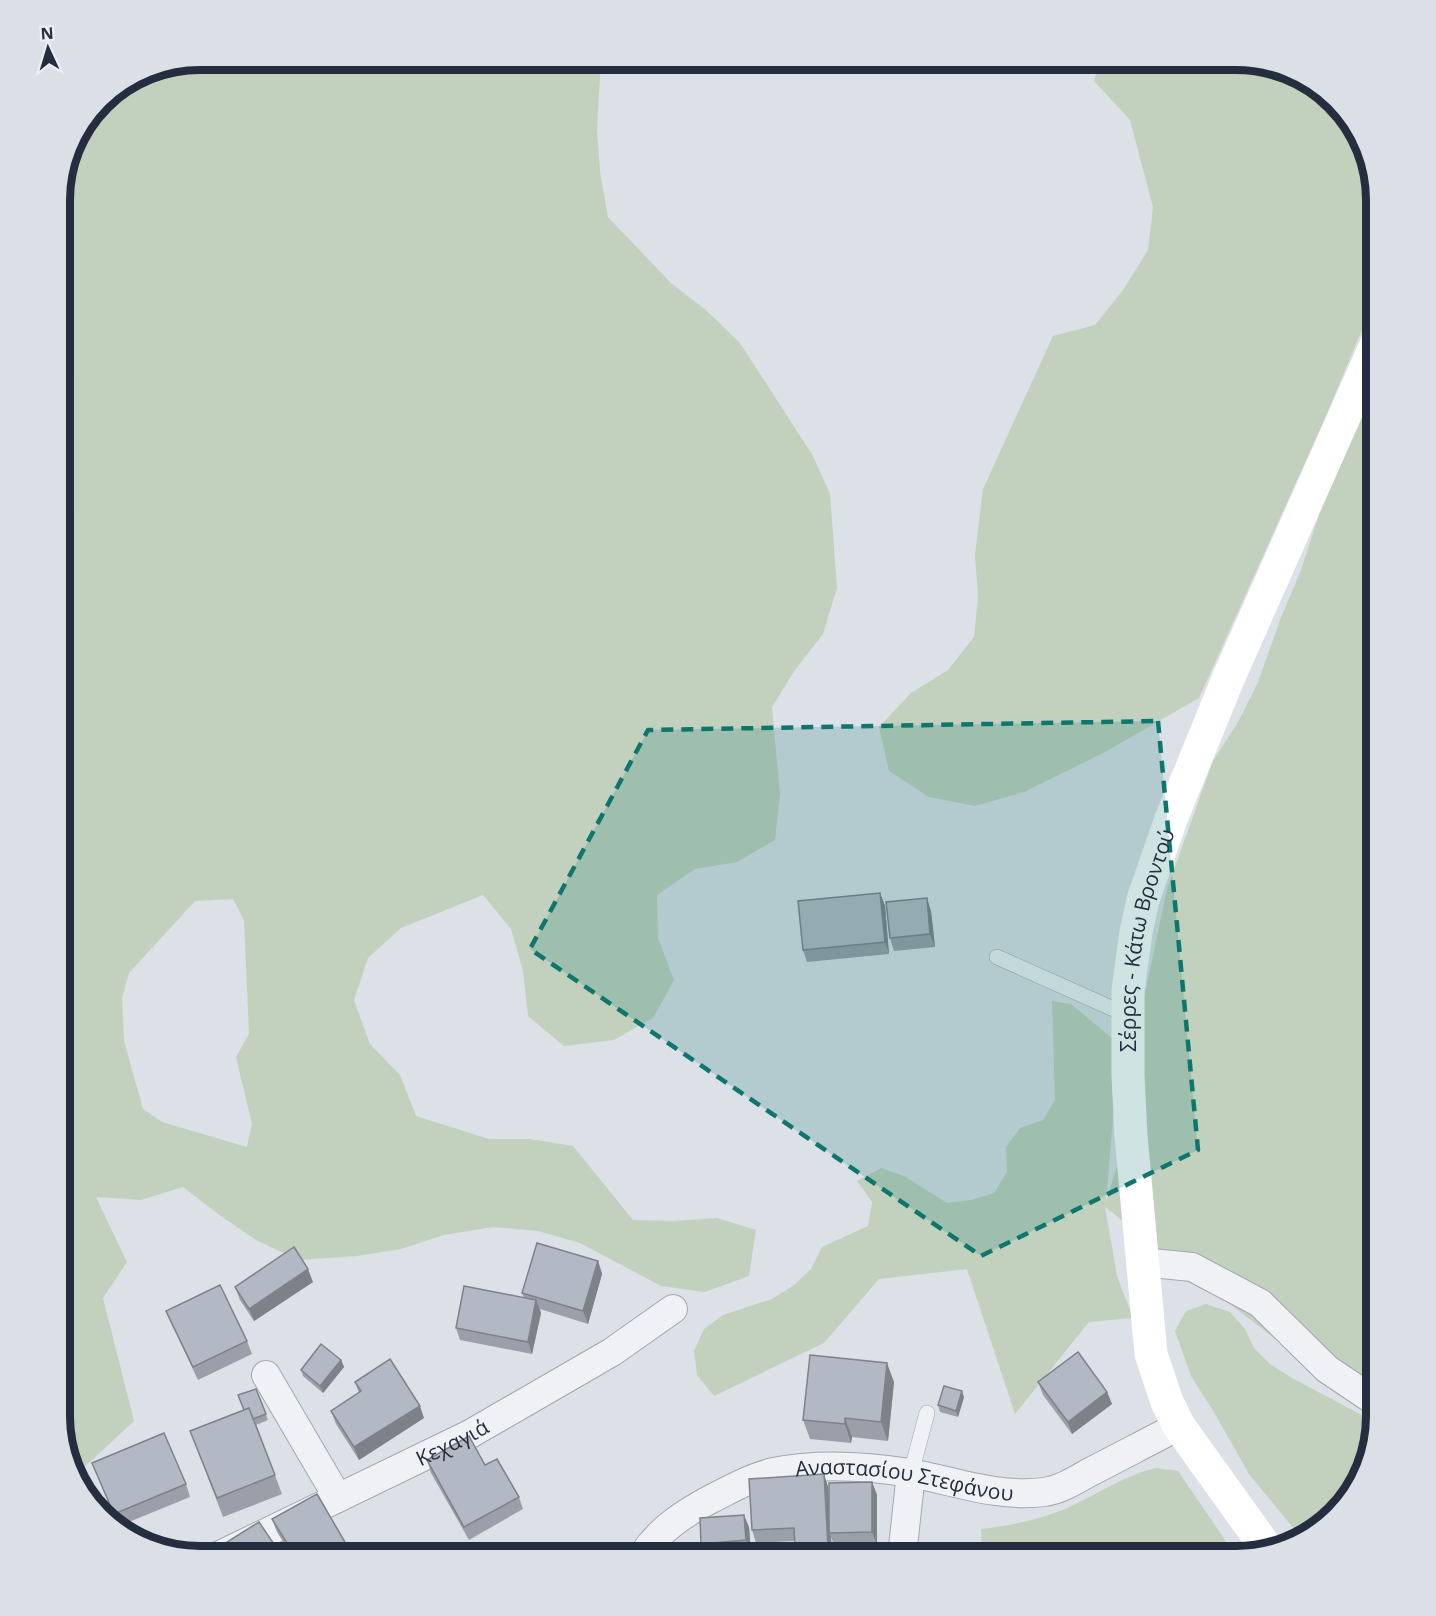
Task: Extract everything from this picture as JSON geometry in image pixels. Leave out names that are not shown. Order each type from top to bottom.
[{"type":"street","name":"Σέρρες - Κάτω Βροντού","points":[[1262,1542],[1179,1426],[1167,1402],[1151,1354],[1130,1124],[1128,990],[1136,932],[1155,861],[1228,679],[1366,368]]},
{"type":"street","points":[[1142,1262],[1192,1267],[1260,1303],[1327,1369],[1366,1395]]},
{"type":"street","name":"Κεχαγιά","points":[[239,1546],[423,1458],[500,1418],[612,1352],[673,1309]]},
{"type":"street","points":[[266,1375],[338,1498]]},
{"type":"street","name":"Αναστασίου Στεφάνου","points":[[650,1546],[658,1535],[678,1518],[732,1488],[773,1472],[811,1467],[877,1468],[911,1473],[964,1487],[1027,1493],[1046,1492],[1066,1485],[1179,1426]]},
{"type":"street","points":[[903,1546],[911,1473]]},
{"type":"lane","points":[[998,957],[1127,1015]]},
{"type":"lane","points":[[911,1473],[927,1413]]},
{"type":"highlighted area","points":[[1158,721],[1198,1150],[981,1256],[530,949],[648,730]]},
{"type":"green space","points":[[200,70],[600,70],[597,129],[600,172],[608,217],[671,283],[707,311],[740,343],[813,456],[830,494],[837,588],[823,634],[795,670],[772,707],[780,794],[775,840],[737,862],[695,869],[657,895],[658,938],[674,980],[653,1018],[614,1040],[564,1046],[528,1016],[523,971],[511,929],[483,895],[401,928],[368,958],[354,1000],[370,1044],[400,1075],[416,1116],[489,1139],[530,1139],[573,1146],[633,1220],[674,1221],[717,1218],[756,1230],[749,1276],[705,1292],[661,1286],[580,1243],[538,1231],[493,1227],[444,1235],[401,1249],[357,1256],[298,1260],[256,1240],[183,1187],[141,1200],[96,1197],[127,1262],[103,1298],[134,1421],[82,1469],[75,1450],[70,1416],[71,192],[80,150],[97,121],[121,97],[158,77],[183,72]],"holes":[[[233,899],[244,920],[249,1034],[236,1057],[252,1124],[247,1147],[162,1122],[143,1109],[124,1041],[122,998],[129,973],[195,901]]]},
{"type":"green space","points":[[1097,71],[1253,72],[1286,80],[1308,92],[1328,108],[1348,135],[1359,158],[1363,175],[1366,200],[1366,320],[1326,416],[1199,698],[1105,752],[1024,792],[975,806],[929,797],[889,771],[879,727],[911,693],[948,670],[974,637],[978,597],[975,555],[983,489],[1053,336],[1095,325],[1123,290],[1148,250],[1153,207],[1130,120],[1094,81]]},
{"type":"green space","points":[[1366,369],[1366,1409],[1105,1207],[1117,1276],[1133,1318],[1089,1322],[1015,1414],[967,1269],[879,1279],[824,1343],[714,1396],[697,1375],[694,1351],[704,1329],[723,1315],[772,1299],[794,1285],[811,1269],[822,1247],[868,1226],[872,1202],[857,1181],[881,1168],[904,1176],[947,1203],[971,1200],[994,1193],[1007,1172],[1006,1147],[1020,1128],[1043,1120],[1055,1100],[1052,1001],[1071,1004],[1119,1044],[1106,1202],[1143,1081],[1144,999],[1167,889],[1213,761],[1238,722],[1258,682],[1301,570]]},
{"type":"green space","points":[[1206,1304],[1230,1312],[1245,1329],[1254,1348],[1270,1364],[1366,1417],[1361,1450],[1348,1481],[1328,1508],[1301,1528],[1296,1531],[1249,1474],[1191,1376],[1175,1331],[1186,1311]]},
{"type":"green space","points":[[1156,1468],[1178,1471],[1229,1546],[982,1546],[981,1529],[1053,1514]]},
{"type":"building","points":[[880,893],[885,942],[803,950],[798,901]]},
{"type":"building","points":[[927,898],[930,934],[890,938],[886,902]]},
{"type":"building","points":[[537,1243],[598,1261],[583,1311],[522,1293]]},
{"type":"building","points":[[294,1247],[308,1269],[249,1309],[235,1287]]},
{"type":"building","points":[[220,1285],[247,1341],[193,1367],[166,1311]]},
{"type":"building","points":[[464,1286],[536,1300],[528,1342],[456,1328]]},
{"type":"building","points":[[321,1344],[341,1360],[320,1386],[301,1370]]},
{"type":"building","points":[[1078,1352],[1107,1392],[1068,1422],[1038,1382]]},
{"type":"building","points":[[810,1355],[887,1363],[881,1422],[845,1418],[845,1424],[803,1420]]},
{"type":"building","points":[[390,1359],[420,1406],[354,1447],[331,1411],[361,1391],[355,1382]]},
{"type":"building","points":[[944,1386],[962,1391],[956,1411],[938,1405]]},
{"type":"building","points":[[256,1389],[266,1414],[253,1419],[249,1408],[244,1410],[238,1395]]},
{"type":"building","points":[[249,1408],[275,1475],[217,1498],[190,1431]]},
{"type":"building","points":[[164,1433],[186,1484],[115,1514],[92,1463]]},
{"type":"building","points":[[469,1436],[485,1465],[497,1459],[519,1497],[464,1527],[427,1460]]},
{"type":"building","points":[[824,1474],[828,1546],[795,1546],[794,1528],[752,1530],[749,1479]]},
{"type":"building","points":[[872,1482],[872,1532],[829,1533],[829,1483]]},
{"type":"building","points":[[317,1494],[347,1546],[289,1546],[272,1519]]},
{"type":"building","points":[[744,1515],[746,1540],[701,1544],[700,1518]]},
{"type":"building","points":[[259,1522],[275,1546],[221,1546]]}]
